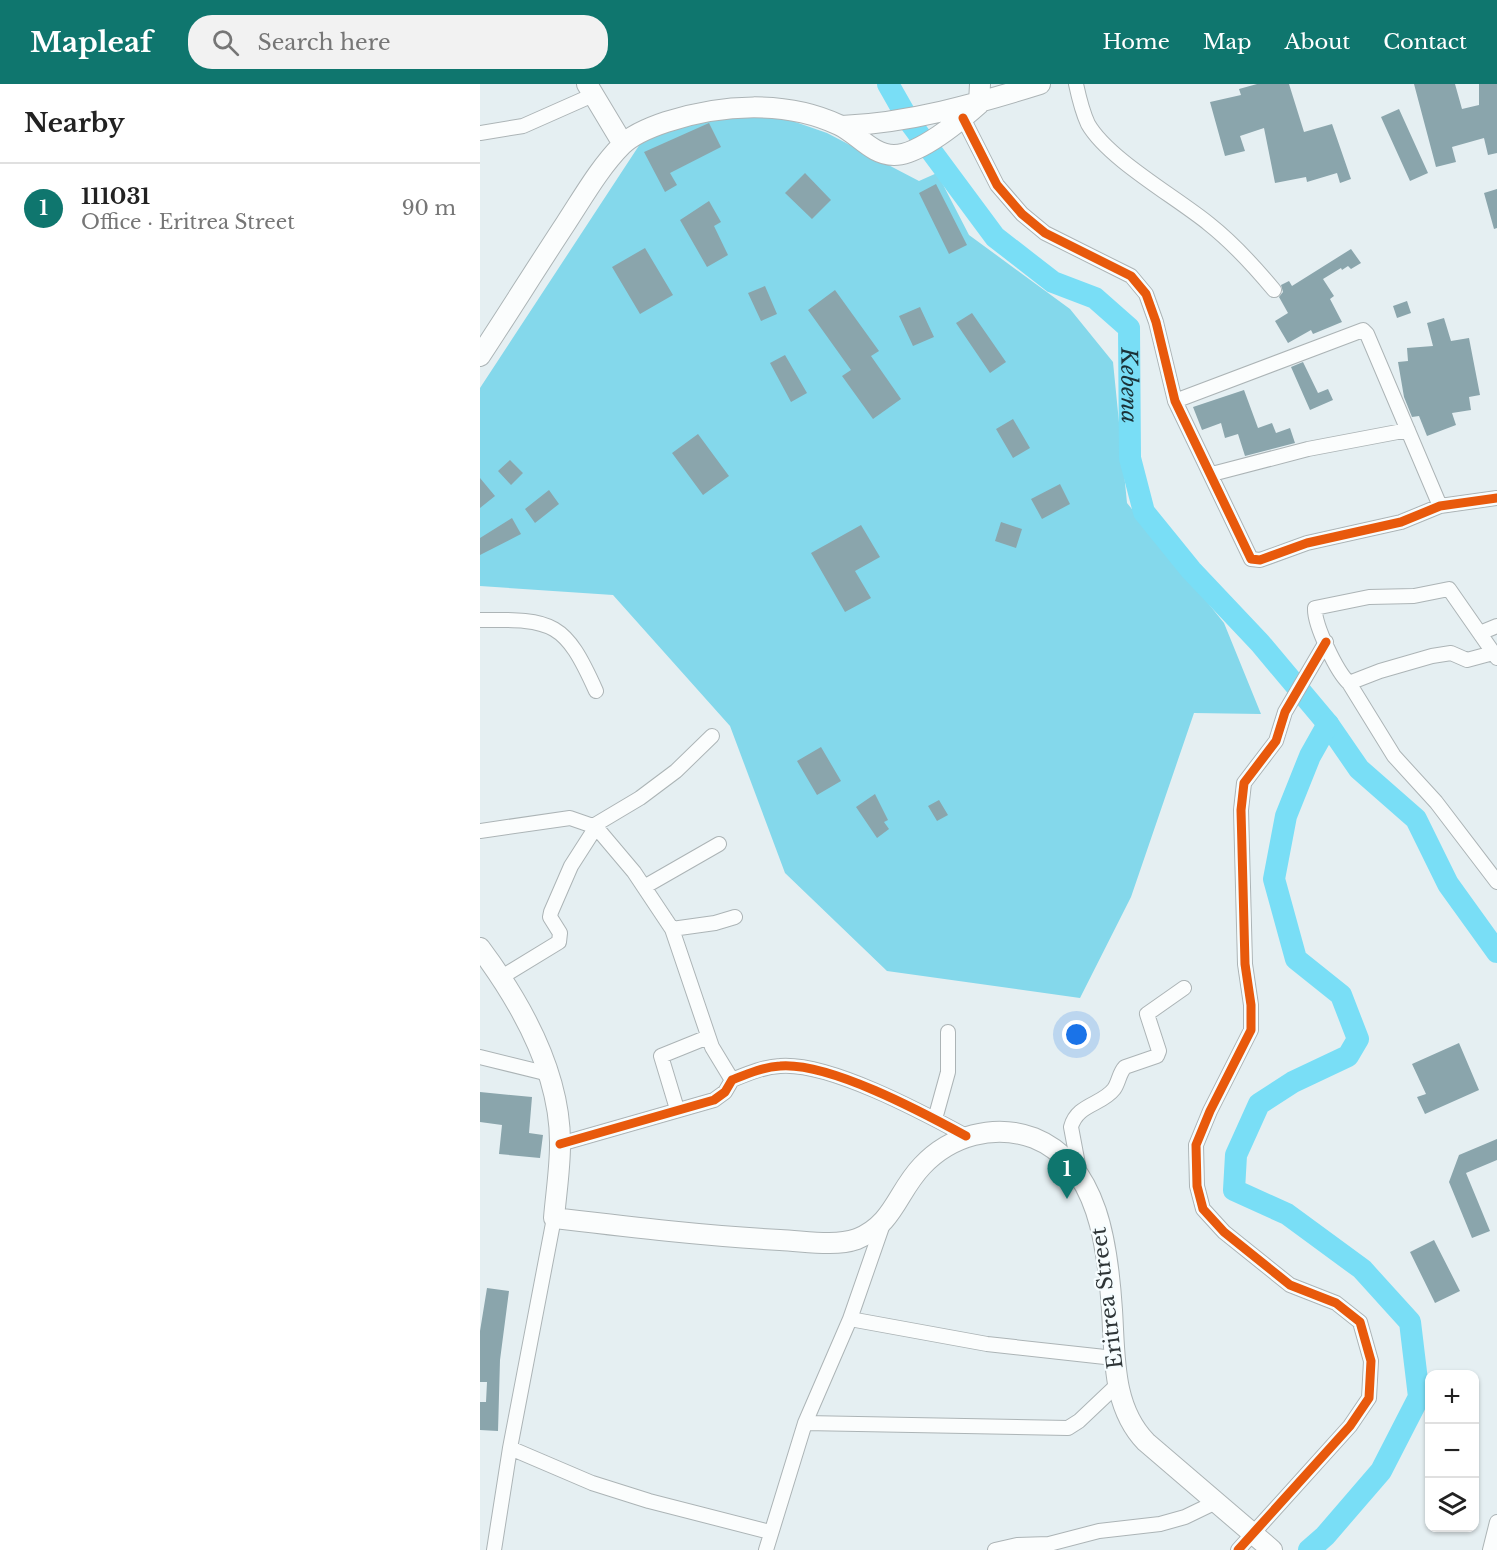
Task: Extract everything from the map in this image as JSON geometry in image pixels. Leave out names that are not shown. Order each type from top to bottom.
[{"type":"main road","points":[[480,356],[590,186],[623,144],[648,128],[674,120],[737,107],[799,112],[842,126],[879,152],[899,155],[952,119],[979,94],[1040,84]]},
{"type":"main road","points":[[590,89],[623,144]]},
{"type":"main road","points":[[842,126],[952,119]]},
{"type":"main road","points":[[480,948],[519,1006],[549,1074],[557,1110],[560,1144],[555,1218]]},
{"type":"main road","name":"Eritrea Street","points":[[555,1218],[707,1236],[833,1243],[855,1240],[884,1224],[922,1165],[966,1136],[983,1132],[1028,1136],[1048,1144],[1080,1176],[1093,1202],[1103,1235],[1112,1307],[1117,1385],[1138,1434],[1214,1503],[1272,1550]]},
{"type":"street","points":[[1076,84],[1080,104],[1097,136],[1117,155],[1209,224],[1248,260],[1274,290]]},
{"type":"street","points":[[480,133],[523,126],[590,89]]},
{"type":"street","points":[[952,119],[997,185],[1022,214],[1045,233],[1131,276],[1146,294],[1156,322],[1175,401],[1251,559],[1255,560],[1307,543],[1401,522],[1440,506],[1497,498]]},
{"type":"street","points":[[1175,401],[1363,330],[1367,334],[1440,506]]},
{"type":"street","points":[[1212,474],[1308,449],[1408,430]]},
{"type":"street","points":[[1349,684],[1380,671],[1432,656],[1451,653],[1467,660],[1495,655],[1454,594],[1444,588],[1414,596],[1369,597],[1323,604],[1315,608],[1315,615],[1326,642],[1349,684],[1394,756],[1436,802],[1497,882]]},
{"type":"street","points":[[480,620],[527,620],[546,624],[577,650],[596,691]]},
{"type":"street","points":[[1480,633],[1497,626]]},
{"type":"street","points":[[1238,1550],[1350,1426],[1369,1398],[1371,1361],[1360,1322],[1336,1303],[1290,1285],[1224,1232],[1203,1209],[1197,1186],[1196,1145],[1210,1111],[1251,1030],[1251,1005],[1245,964],[1241,810],[1244,783],[1276,741],[1285,712],[1326,642]]},
{"type":"street","points":[[500,978],[559,942],[560,933],[550,917],[551,912],[571,866],[594,827],[640,798],[676,771],[712,736]]},
{"type":"street","points":[[480,831],[570,818],[594,827],[644,887],[672,929],[708,1037],[732,1080]]},
{"type":"street","points":[[644,887],[718,844]]},
{"type":"street","points":[[672,929],[715,923],[735,917]]},
{"type":"street","points":[[1080,1176],[1071,1127],[1073,1119],[1087,1105],[1114,1090],[1125,1067],[1157,1056],[1159,1051],[1147,1014],[1184,988]]},
{"type":"street","points":[[934,1119],[948,1072],[948,1032]]},
{"type":"street","points":[[677,1109],[661,1056],[708,1037]]},
{"type":"street","points":[[480,1057],[549,1074]]},
{"type":"street","points":[[560,1144],[714,1100],[725,1092],[732,1080],[757,1070],[782,1065],[830,1074],[915,1108],[966,1136]]},
{"type":"street","points":[[494,1550],[510,1448],[555,1218]]},
{"type":"street","points":[[766,1550],[805,1423],[850,1319],[884,1224]]},
{"type":"street","points":[[850,1319],[987,1344],[1114,1358]]},
{"type":"street","points":[[805,1423],[1068,1428],[1117,1385]]},
{"type":"street","points":[[510,1448],[615,1490],[770,1532]]},
{"type":"street","points":[[995,1550],[1017,1545],[1049,1544],[1099,1531],[1160,1524],[1185,1517],[1214,1503]]},
{"type":"street","points":[[1490,1550],[1497,1522]]},
{"type":"shaded area","points":[[735,114],[781,117],[827,133],[919,181],[937,173],[969,235],[1070,309],[1113,362],[1127,503],[1224,623],[1261,714],[1194,713],[1131,897],[1080,998],[887,971],[785,873],[730,726],[613,595],[480,586],[480,388],[640,144],[685,122]]},
{"type":"building","points":[[1257,84],[1289,84],[1304,132],[1332,124],[1351,179],[1340,183],[1337,173],[1307,182],[1306,177],[1275,183],[1264,128],[1240,136],[1245,151],[1225,156],[1210,102],[1241,95],[1239,89]]},
{"type":"building","points":[[1414,84],[1455,84],[1462,109],[1479,105],[1479,84],[1497,84],[1497,153],[1488,155],[1484,138],[1452,147],[1456,162],[1436,167]]},
{"type":"building","points":[[1399,109],[1428,173],[1410,181],[1381,117]]},
{"type":"building","points":[[709,123],[721,147],[670,173],[677,185],[665,192],[644,152]]},
{"type":"building","points":[[805,173],[831,200],[812,219],[785,193]]},
{"type":"building","points":[[936,184],[967,245],[949,254],[919,193]]},
{"type":"building","points":[[1497,189],[1497,228],[1494,229],[1484,193]]},
{"type":"building","points":[[709,201],[721,222],[714,226],[728,255],[707,267],[680,220]]},
{"type":"building","points":[[645,248],[673,295],[640,314],[612,267]]},
{"type":"building","points":[[1351,249],[1361,263],[1351,269],[1348,266],[1342,270],[1341,268],[1323,279],[1334,296],[1330,299],[1342,322],[1313,334],[1311,330],[1288,343],[1275,321],[1288,313],[1279,297],[1283,292],[1281,285],[1289,281],[1292,286]]},
{"type":"building","points":[[765,286],[777,314],[761,321],[748,293]]},
{"type":"building","points":[[835,290],[879,351],[871,356],[901,399],[873,419],[842,376],[851,370],[808,310]]},
{"type":"building","points":[[1407,301],[1411,313],[1397,318],[1393,306]]},
{"type":"building","points":[[920,307],[934,337],[913,346],[899,316]]},
{"type":"building","points":[[972,313],[1006,362],[990,373],[956,323]]},
{"type":"building","points":[[1444,318],[1451,341],[1469,338],[1480,395],[1469,397],[1471,410],[1452,413],[1456,425],[1427,436],[1419,416],[1412,417],[1404,397],[1398,362],[1408,361],[1407,348],[1433,346],[1427,323]]},
{"type":"building","points":[[785,355],[807,393],[791,402],[770,363]]},
{"type":"building","points":[[1303,362],[1318,393],[1328,389],[1333,400],[1310,410],[1291,367]]},
{"type":"building","points":[[1244,390],[1258,428],[1272,423],[1276,433],[1290,428],[1295,443],[1245,456],[1238,434],[1225,438],[1221,423],[1202,430],[1193,407]]},
{"type":"building","points":[[1013,419],[1030,448],[1013,458],[996,429]]},
{"type":"building","points":[[698,434],[729,476],[703,495],[672,453]]},
{"type":"building","points":[[510,460],[523,473],[511,485],[498,471]]},
{"type":"building","points":[[480,478],[495,496],[480,508]]},
{"type":"building","points":[[1060,484],[1070,504],[1042,519],[1031,499]]},
{"type":"building","points":[[549,490],[559,504],[535,523],[525,509]]},
{"type":"building","points":[[512,518],[521,534],[480,555],[480,538]]},
{"type":"building","points":[[1001,522],[1022,529],[1016,548],[995,541]]},
{"type":"building","points":[[861,525],[880,557],[855,571],[871,598],[845,612],[811,553]]},
{"type":"building","points":[[821,747],[841,781],[817,795],[797,761]]},
{"type":"building","points":[[875,794],[888,820],[884,822],[889,829],[877,838],[856,807]]},
{"type":"building","points":[[939,800],[948,815],[937,821],[928,806]]},
{"type":"building","points":[[1459,1043],[1479,1090],[1425,1114],[1417,1097],[1426,1094],[1412,1064]]},
{"type":"building","points":[[480,1092],[532,1097],[529,1133],[543,1135],[540,1158],[499,1154],[502,1125],[480,1122]]},
{"type":"building","points":[[1497,1139],[1497,1160],[1466,1173],[1490,1231],[1472,1238],[1449,1182],[1459,1155]]},
{"type":"building","points":[[1434,1240],[1460,1291],[1435,1303],[1410,1252]]},
{"type":"building","points":[[487,1288],[509,1291],[500,1360],[498,1431],[480,1430],[480,1402],[486,1402],[487,1382],[480,1382],[480,1331]]},
{"type":"waterway","name":"Kebena","points":[[888,84],[909,121],[995,237],[1053,282],[1095,298],[1129,328],[1130,458],[1144,512],[1191,570],[1260,643],[1328,724],[1359,769],[1416,819],[1448,884],[1497,952]]},
{"type":"waterway","points":[[1309,1550],[1325,1536],[1381,1471],[1419,1397],[1410,1322],[1362,1269],[1287,1214],[1234,1190],[1236,1155],[1259,1104],[1293,1082],[1348,1056],[1358,1039],[1341,995],[1296,959],[1274,879],[1286,816],[1310,756],[1328,724]]},
{"type":"cycle path","points":[[963,118],[997,185],[1022,214],[1045,233],[1131,276],[1146,294],[1156,322],[1175,401],[1251,559],[1260,560],[1307,543],[1401,522],[1440,506],[1497,498]]},
{"type":"cycle path","points":[[1238,1550],[1350,1426],[1369,1398],[1371,1361],[1360,1322],[1336,1303],[1290,1285],[1224,1232],[1203,1209],[1197,1186],[1196,1145],[1210,1111],[1251,1030],[1251,1005],[1245,964],[1241,810],[1244,783],[1276,741],[1285,712],[1326,642]]},
{"type":"cycle path","points":[[560,1144],[714,1100],[725,1092],[732,1080],[761,1069],[780,1066],[800,1067],[849,1080],[901,1102],[966,1136]]},
{"type":"place","name":"111031","points":[[1067,1199]]}]
